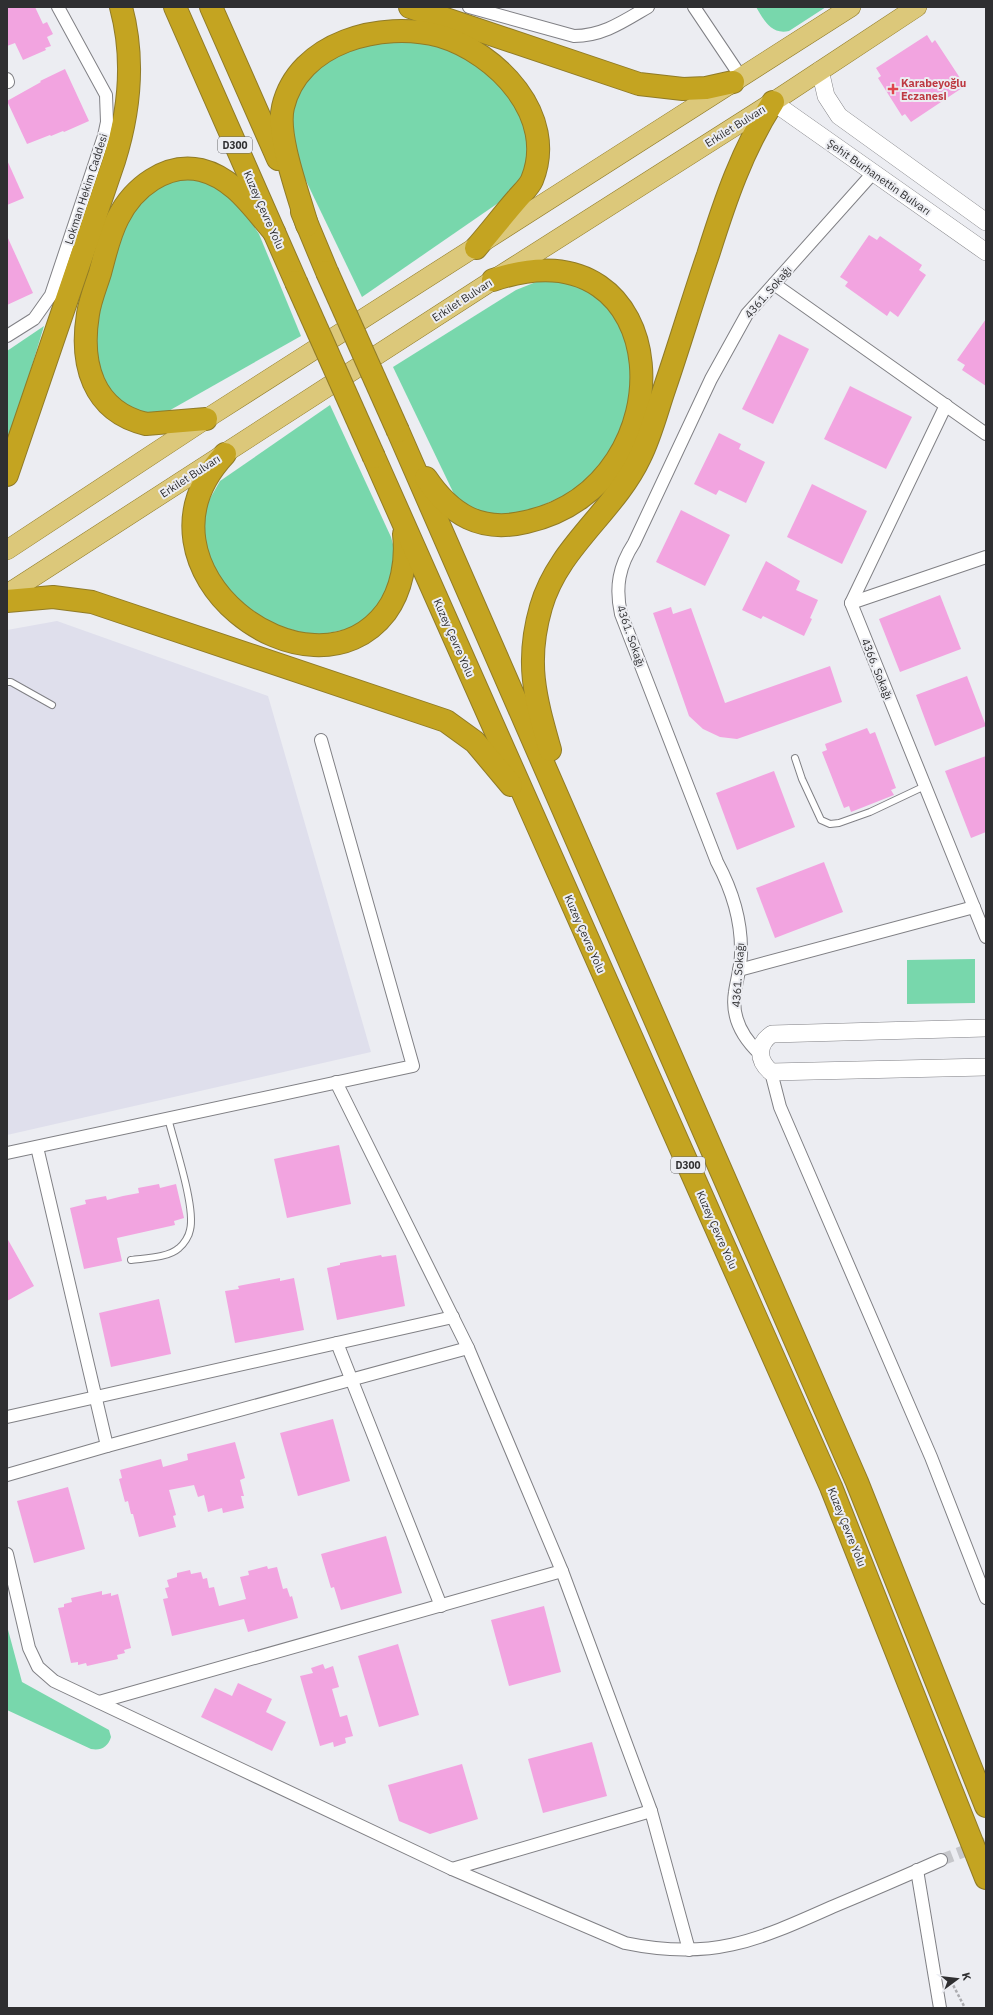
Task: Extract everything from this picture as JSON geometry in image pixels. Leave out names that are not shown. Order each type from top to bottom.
[{"type":"highway","points":[[7,474],[124,127],[129,87],[129,63],[121,7]]},
{"type":"highway","name":"Kuzey Çevre Yolu","points":[[174,7],[831,1487],[986,1878]]},
{"type":"highway","name":"D300","points":[[211,7],[575,835],[857,1482],[986,1806]]},
{"type":"highway","points":[[410,7],[639,84],[683,89],[706,88],[737,80]]},
{"type":"highway","points":[[307,225],[281,127],[283,108],[292,85],[306,66],[315,58],[338,44],[380,32],[425,33],[439,36],[463,46],[496,67],[522,97],[533,122],[537,147],[536,165],[531,182],[476,248]]},
{"type":"highway","points":[[575,835],[534,693],[532,664],[533,644],[540,608],[552,579],[563,560],[621,488],[640,457],[731,185],[755,130],[773,102]]},
{"type":"highway","points":[[206,419],[146,424],[137,422],[120,414],[109,405],[96,388],[87,358],[88,313],[112,232],[124,207],[142,187],[164,174],[190,169],[212,174],[235,187],[274,232]]},
{"type":"highway","points":[[398,431],[419,468],[446,503],[466,518],[492,525],[522,523],[551,516],[564,510],[593,489],[619,458],[637,414],[641,380],[634,336],[631,325],[621,306],[597,283],[577,274],[537,270],[507,275],[493,280]]},
{"type":"highway","points":[[225,454],[210,472],[199,494],[193,530],[196,553],[210,580],[234,609],[260,629],[284,640],[306,645],[339,642],[363,633],[382,617],[396,595],[404,568],[404,540],[399,513]]},
{"type":"highway","points":[[7,601],[54,597],[92,602],[309,673],[446,721],[475,742],[527,803]]},
{"type":"main road","points":[[7,550],[206,419],[476,248],[851,7]]},
{"type":"main road","name":"Erkilet Bulvarı","points":[[7,594],[493,280],[773,102],[917,7]]},
{"type":"street","name":"Lokman Hekim Caddesi","points":[[7,336],[34,319],[51,295],[104,136],[107,122],[106,95],[58,7]]},
{"type":"street","points":[[469,7],[574,36],[590,35],[604,31],[648,7]]},
{"type":"street","points":[[694,7],[737,80]]},
{"type":"street","points":[[820,70],[826,96],[831,106],[839,116],[986,222]]},
{"type":"street","name":"Şehit Burhanettin Bulvarı","points":[[773,102],[986,252]]},
{"type":"street","name":"4361. Sokağı","points":[[760,1054],[744,1037],[736,1015],[735,992],[740,970],[741,932],[733,896],[714,855],[621,614],[618,589],[622,564],[681,445],[711,379],[747,314],[874,173]]},
{"type":"street","points":[[774,284],[986,434]]},
{"type":"street","points":[[851,603],[946,405]]},
{"type":"street","points":[[851,603],[986,557]]},
{"type":"street","name":"4366. Sokağı","points":[[851,603],[986,938]]},
{"type":"street","points":[[7,1153],[413,1066],[321,740]]},
{"type":"street","points":[[740,970],[974,907]]},
{"type":"street","points":[[986,1028],[772,1034],[763,1042],[760,1054],[765,1067],[771,1072],[780,1107],[931,1457],[986,1598]]},
{"type":"street","points":[[771,1072],[986,1067]]},
{"type":"street","points":[[336,1082],[468,1348],[562,1571],[650,1811],[689,1950]]},
{"type":"street","points":[[37,1147],[108,1446]]},
{"type":"street","points":[[7,1417],[452,1317]]},
{"type":"street","points":[[337,1343],[441,1606]]},
{"type":"street","points":[[7,1475],[468,1348]]},
{"type":"street","points":[[7,1554],[29,1648],[38,1667],[54,1681],[452,1869],[625,1944],[648,1948],[689,1950],[728,1946],[761,1938],[941,1860]]},
{"type":"street","points":[[99,1702],[562,1571]]},
{"type":"street","points":[[452,1869],[650,1811]]},
{"type":"street","points":[[917,1870],[940,2008]]},
{"type":"lane","points":[[7,682],[11,682],[52,705]]},
{"type":"lane","points":[[795,758],[802,779],[818,816],[821,820],[830,824],[839,823],[870,812],[925,786]]},
{"type":"lane","points":[[132,1260],[158,1256],[178,1249],[190,1232],[191,1212],[186,1184],[168,1118]]},
{"type":"shaded area","points":[[57,621],[268,696],[371,1052],[7,1135],[7,630]]},
{"type":"green space","points":[[756,7],[826,7],[789,31],[783,32],[773,29],[762,17]]},
{"type":"green space","points":[[390,38],[440,44],[497,78],[524,121],[528,149],[524,173],[518,183],[504,199],[362,297],[295,158],[291,111],[300,87],[331,56]]},
{"type":"green space","points":[[185,177],[230,190],[259,234],[301,336],[165,413],[146,413],[136,411],[112,398],[95,367],[98,298],[129,217],[157,186]]},
{"type":"green space","points":[[541,280],[579,282],[622,321],[634,386],[618,442],[583,487],[521,515],[484,514],[463,503],[454,494],[393,367],[516,290]]},
{"type":"green space","points":[[44,326],[7,448],[7,351]]},
{"type":"green space","points":[[330,405],[391,537],[394,548],[394,572],[382,604],[356,627],[315,636],[271,624],[234,597],[205,555],[204,509],[220,481]]},
{"type":"green space","points":[[975,959],[975,1003],[907,1004],[907,960]]},
{"type":"green space","points":[[7,1626],[22,1682],[109,1730],[111,1737],[104,1748],[91,1749],[7,1710]]},
{"type":"building","points":[[7,7],[35,7],[43,24],[47,22],[53,34],[47,37],[51,46],[45,48],[46,50],[23,60],[15,43],[7,46]]},
{"type":"building","points":[[927,35],[932,43],[935,40],[960,78],[957,80],[962,88],[911,122],[905,114],[902,116],[878,78],[881,76],[876,68]]},
{"type":"building","points":[[65,69],[89,121],[64,132],[50,135],[27,144],[7,101],[41,82],[40,81]]},
{"type":"building","points":[[7,160],[24,198],[7,205]]},
{"type":"building","points":[[869,235],[877,240],[880,236],[922,265],[919,270],[926,275],[898,317],[890,311],[887,316],[845,286],[848,282],[840,277]]},
{"type":"building","points":[[7,236],[33,293],[7,305]]},
{"type":"building","points":[[986,319],[986,386],[962,370],[965,365],[957,360]]},
{"type":"building","points":[[779,334],[809,349],[773,424],[742,409]]},
{"type":"building","points":[[850,386],[912,417],[886,469],[824,439]]},
{"type":"building","points":[[719,433],[741,444],[739,449],[765,462],[746,503],[719,490],[716,495],[694,484]]},
{"type":"building","points":[[812,484],[867,511],[842,564],[787,537]]},
{"type":"building","points":[[681,510],[730,535],[705,586],[656,562]]},
{"type":"building","points":[[766,561],[800,581],[796,590],[818,600],[810,618],[812,619],[804,636],[763,616],[761,619],[742,610]]},
{"type":"building","points":[[940,595],[961,649],[900,672],[879,619]]},
{"type":"building","points":[[671,607],[673,614],[691,608],[725,703],[830,666],[842,702],[737,739],[720,737],[703,729],[689,716],[653,613]]},
{"type":"building","points":[[967,676],[986,726],[935,746],[916,695]]},
{"type":"building","points":[[867,728],[870,734],[875,732],[896,788],[891,790],[894,795],[851,812],[849,806],[844,808],[822,752],[827,750],[825,744]]},
{"type":"building","points":[[986,756],[986,832],[971,838],[945,771]]},
{"type":"building","points":[[774,771],[795,827],[737,850],[716,793]]},
{"type":"building","points":[[824,862],[843,912],[775,938],[756,888]]},
{"type":"building","points":[[339,1145],[351,1204],[287,1218],[274,1159]]},
{"type":"building","points":[[159,1184],[160,1188],[176,1184],[184,1218],[174,1221],[175,1225],[117,1238],[122,1261],[84,1269],[70,1208],[86,1204],[85,1200],[106,1196],[107,1200],[139,1193],[138,1188]]},
{"type":"building","points":[[7,1238],[34,1286],[7,1301]]},
{"type":"building","points":[[381,1255],[382,1257],[396,1255],[405,1306],[337,1320],[327,1268],[340,1265],[340,1263]]},
{"type":"building","points":[[280,1278],[280,1281],[294,1278],[304,1330],[235,1343],[225,1291],[239,1289],[238,1286]]},
{"type":"building","points":[[159,1299],[171,1354],[111,1367],[99,1313]]},
{"type":"building","points":[[333,1419],[350,1481],[298,1496],[280,1433]]},
{"type":"building","points":[[235,1442],[245,1478],[240,1480],[244,1496],[241,1496],[244,1508],[223,1513],[222,1508],[208,1512],[204,1495],[198,1497],[194,1485],[169,1490],[176,1515],[173,1516],[176,1527],[139,1537],[128,1501],[125,1502],[119,1479],[122,1478],[120,1470],[161,1459],[163,1467],[188,1460],[187,1454]]},
{"type":"building","points":[[68,1487],[85,1549],[34,1563],[17,1501]]},
{"type":"building","points":[[386,1536],[402,1593],[341,1610],[334,1587],[331,1588],[321,1554]]},
{"type":"building","points":[[267,1566],[268,1569],[277,1567],[283,1589],[287,1588],[290,1597],[292,1596],[298,1618],[248,1632],[244,1619],[172,1636],[163,1599],[168,1598],[165,1588],[169,1587],[167,1580],[177,1577],[177,1573],[190,1570],[191,1574],[201,1572],[203,1579],[207,1578],[209,1588],[214,1587],[219,1606],[246,1599],[240,1577],[249,1575],[248,1571]]},
{"type":"building","points":[[102,1591],[102,1595],[111,1593],[111,1596],[118,1594],[131,1648],[124,1650],[125,1653],[117,1655],[118,1659],[87,1666],[86,1663],[78,1665],[78,1662],[71,1663],[58,1608],[64,1607],[64,1604],[72,1602],[71,1598]]},
{"type":"building","points":[[544,1606],[561,1672],[509,1686],[491,1620]]},
{"type":"building","points":[[398,1644],[419,1715],[379,1727],[358,1656]]},
{"type":"building","points":[[323,1664],[325,1669],[333,1666],[339,1687],[332,1689],[340,1717],[347,1715],[353,1736],[345,1738],[346,1743],[334,1747],[333,1742],[320,1746],[300,1676],[313,1673],[311,1668]]},
{"type":"building","points":[[238,1683],[272,1699],[266,1712],[286,1722],[272,1751],[201,1717],[215,1688],[232,1696]]},
{"type":"building","points":[[592,1742],[607,1796],[543,1813],[528,1759]]},
{"type":"building","points":[[462,1764],[478,1819],[430,1834],[399,1821],[388,1785]]},
{"type":"tunnel","points":[[941,1860],[986,1843]]},
{"type":"place","name":"Karabeyoğlu Eczanesi","points":[[893,89]]}]
